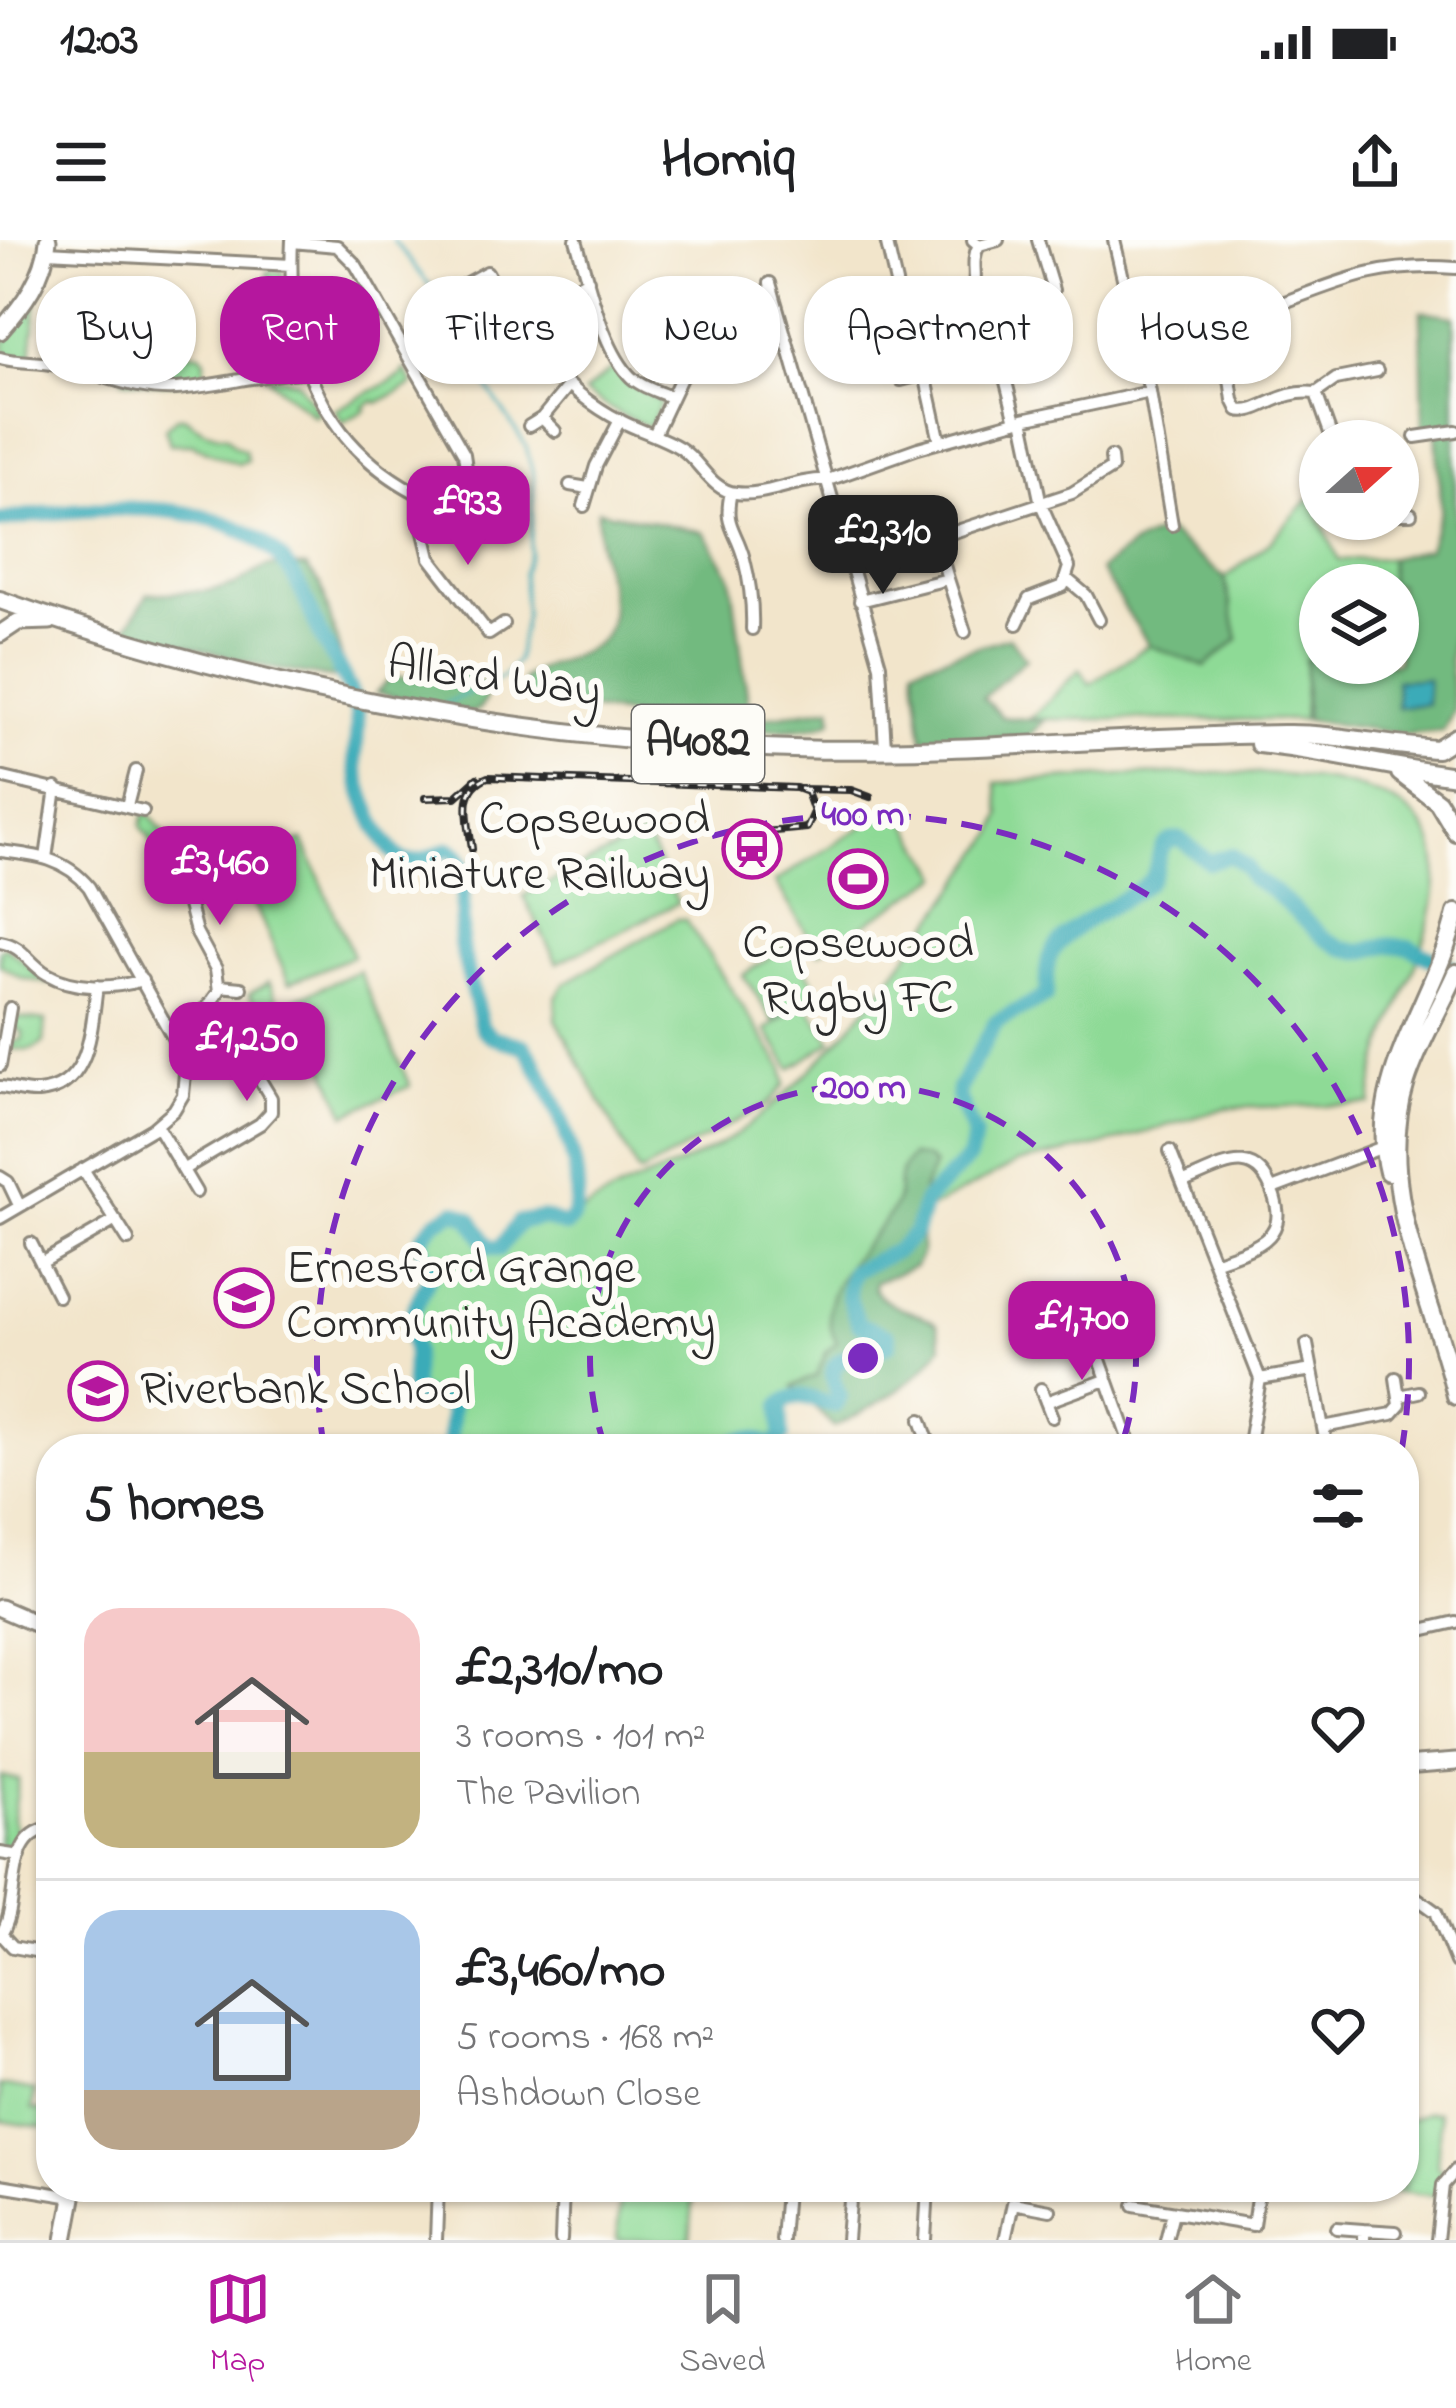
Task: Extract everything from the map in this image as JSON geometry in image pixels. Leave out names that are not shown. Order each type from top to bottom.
[{"type":"main road","name":"Allard Way","points":[[4,602],[59,621],[374,702],[511,724],[720,746],[886,748],[1285,734],[1438,749],[1456,737]]},
{"type":"main road","name":"Allard Way","points":[[1205,738],[1306,748],[1389,768],[1456,776]]},
{"type":"main road","name":"Allard Way","points":[[1353,740],[1456,765]]},
{"type":"main road","points":[[1389,768],[1426,790],[1456,832]]},
{"type":"main road","points":[[1456,913],[1445,950],[1448,976],[1400,1058],[1387,1100],[1389,1152],[1399,1207],[1456,1396]]},
{"type":"street","points":[[171,259],[172,240]]},
{"type":"street","points":[[576,240],[587,276]]},
{"type":"street","points":[[886,240],[894,276]]},
{"type":"street","points":[[975,276],[972,258],[976,243],[998,240]]},
{"type":"street","points":[[1038,240],[1049,276]]},
{"type":"street","points":[[1114,240],[1123,276]]},
{"type":"street","points":[[291,276],[292,241],[337,246],[356,265],[464,454],[467,474],[458,511]]},
{"type":"street","points":[[0,331],[21,307],[48,246],[291,265]]},
{"type":"street","points":[[1291,298],[1391,267],[1456,268]]},
{"type":"street","points":[[598,310],[628,374],[670,397]]},
{"type":"street","points":[[780,318],[880,665],[886,748]]},
{"type":"street","points":[[0,358],[52,364],[117,384],[158,389],[220,383]]},
{"type":"street","points":[[1231,384],[1238,410],[1252,412],[1293,392],[1316,392],[1336,379],[1376,371]]},
{"type":"street","points":[[313,384],[330,415],[359,451],[431,502],[515,527]]},
{"type":"street","points":[[654,435],[677,384]]},
{"type":"street","points":[[902,384],[905,397]]},
{"type":"street","points":[[927,384],[940,442]]},
{"type":"street","points":[[1008,384],[1041,504],[1067,556],[1066,579],[1057,590],[1029,599],[1017,624]]},
{"type":"street","points":[[1148,384],[1172,525]]},
{"type":"street","points":[[529,426],[542,418],[568,386],[620,420],[689,454],[715,483],[731,492],[827,480],[1019,420],[1150,392]]},
{"type":"street","points":[[1316,392],[1326,420]]},
{"type":"street","points":[[542,418],[554,431]]},
{"type":"street","points":[[584,506],[620,420]]},
{"type":"street","points":[[1419,436],[1456,431]]},
{"type":"street","points":[[965,632],[936,538],[1072,493],[1112,468],[1111,457]]},
{"type":"street","points":[[570,485],[588,488]]},
{"type":"street","points":[[731,492],[727,520],[744,560],[752,628]]},
{"type":"street","points":[[431,502],[423,528],[430,558],[489,634],[504,624]]},
{"type":"street","points":[[860,601],[948,579]]},
{"type":"street","points":[[1066,579],[1085,595],[1099,620]]},
{"type":"street","points":[[0,631],[4,602]]},
{"type":"street","points":[[0,631],[17,622],[59,621]]},
{"type":"street","points":[[127,806],[136,771]]},
{"type":"street","points":[[0,777],[143,811]]},
{"type":"street","points":[[46,858],[56,788]]},
{"type":"street","points":[[0,851],[46,858],[74,871],[89,887],[182,1057],[185,1088],[179,1103],[157,1126],[0,1218]]},
{"type":"street","points":[[170,1032],[212,1004],[219,986],[216,969],[196,932],[179,868],[182,858],[191,855]]},
{"type":"street","points":[[0,942],[19,947],[49,975],[117,988],[142,980]]},
{"type":"street","points":[[0,1087],[40,1092],[76,1073],[86,1055],[97,986]]},
{"type":"street","points":[[219,986],[241,988]]},
{"type":"street","points":[[0,1066],[10,1008]]},
{"type":"street","points":[[5,1034],[22,1037]]},
{"type":"street","points":[[184,1168],[260,1124],[271,1112],[271,1098],[250,1063],[263,1055]]},
{"type":"street","points":[[157,1126],[196,1192]]},
{"type":"street","points":[[1170,1151],[1260,1379],[1250,1434]]},
{"type":"street","points":[[1272,1190],[1389,1152]]},
{"type":"street","points":[[1184,1182],[1226,1164],[1245,1162],[1262,1170],[1272,1190],[1279,1213],[1273,1232],[1214,1262]]},
{"type":"street","points":[[83,1168],[128,1240]]},
{"type":"street","points":[[0,1177],[8,1182],[19,1205]]},
{"type":"street","points":[[41,1263],[116,1220]]},
{"type":"street","points":[[31,1244],[58,1296]]},
{"type":"street","points":[[1102,1340],[1094,1343],[1126,1434]]},
{"type":"street","points":[[1307,1344],[1324,1434]]},
{"type":"street","points":[[1260,1379],[1312,1370]]},
{"type":"street","points":[[1323,1427],[1396,1412],[1400,1396],[1396,1378]]},
{"type":"street","points":[[1052,1417],[1044,1395],[1106,1380]]},
{"type":"street","points":[[1400,1396],[1419,1392]]},
{"type":"street","points":[[921,1420],[926,1434]]},
{"type":"street","points":[[0,1608],[36,1624]]},
{"type":"street","points":[[1419,1631],[1456,1622]]},
{"type":"street","points":[[1419,1765],[1456,1762]]},
{"type":"street","points":[[36,1833],[28,1836],[20,1856],[1,1936],[13,1947],[36,1951]]},
{"type":"street","points":[[0,1853],[20,1856]]},
{"type":"street","points":[[1419,1898],[1438,1915],[1456,1962]]},
{"type":"street","points":[[1437,2240],[1443,2185],[1456,2170]]},
{"type":"street","points":[[0,2185],[36,2188]]},
{"type":"street","points":[[65,2240],[72,2202]]},
{"type":"street","points":[[436,2240],[437,2202]]},
{"type":"street","points":[[562,2240],[563,2202]]},
{"type":"street","points":[[782,2240],[785,2202]]},
{"type":"street","points":[[847,2240],[850,2202]]},
{"type":"street","points":[[925,2240],[927,2202]]},
{"type":"street","points":[[1134,2205],[1253,2225],[1256,2202]]},
{"type":"street","points":[[1005,2240],[1013,2203],[1050,2210]]},
{"type":"street","points":[[1166,2240],[1173,2212]]},
{"type":"street","points":[[1337,2228],[1364,2235],[1396,2232]]},
{"type":"green space","points":[[36,298],[31,358],[7,355],[3,345]]},
{"type":"green space","points":[[1421,311],[1454,316],[1456,577],[1450,659],[1454,710],[1443,731],[1405,734],[1305,720],[1306,684],[1419,684],[1419,564],[1390,564],[1390,558],[1428,549],[1441,509],[1436,428],[1423,428]]},
{"type":"green space","points":[[196,353],[205,359],[204,379],[196,380]]},
{"type":"green space","points":[[616,366],[622,384],[631,384],[661,402],[650,427],[584,392]]},
{"type":"green space","points":[[404,371],[404,384],[413,385],[374,401],[343,422],[335,410]]},
{"type":"green space","points":[[275,384],[299,384],[318,412],[314,416]]},
{"type":"green space","points":[[177,417],[226,436],[245,450],[247,460],[238,464],[191,444],[170,444],[165,428]]},
{"type":"green space","points":[[1299,509],[1299,540],[1330,540],[1339,560],[1390,558],[1390,564],[1299,564],[1303,720],[1030,719],[1080,669],[1090,684],[1149,645],[1205,666],[1238,639],[1224,579],[1271,541]]},
{"type":"green space","points":[[598,510],[704,532],[731,576],[748,702],[761,718],[831,707],[833,720],[809,727],[732,728],[525,699],[523,679],[592,647],[609,627],[611,601]]},
{"type":"green space","points":[[1164,530],[1224,577],[1238,639],[1205,667],[1149,645],[1100,570],[1133,545]]},
{"type":"green space","points":[[267,566],[306,567],[321,585],[345,670],[331,678],[275,669],[126,629],[148,594],[235,585]]},
{"type":"green space","points":[[1009,637],[1026,658],[983,698],[1002,717],[1044,721],[1027,738],[923,739],[914,666]]},
{"type":"green space","points":[[468,672],[487,690],[482,705],[469,713],[376,693],[393,676],[418,680]]},
{"type":"green space","points":[[1123,775],[1293,776],[1379,794],[1411,813],[1431,840],[1434,897],[1420,953],[1380,1059],[1371,1104],[1226,1108],[1103,1145],[1017,1163],[922,1213],[915,1233],[854,1272],[859,1324],[811,1398],[798,1394],[780,1406],[782,1434],[450,1434],[452,1406],[412,1393],[414,1352],[408,1322],[433,1268],[422,1249],[422,1237],[435,1222],[457,1212],[470,1218],[488,1246],[499,1249],[519,1222],[543,1218],[566,1226],[605,1198],[719,1146],[778,1102],[879,993],[995,833],[1001,815],[996,783]]},
{"type":"green space","name":"Copsewood Rugby FC","points":[[896,805],[941,876],[819,953],[775,882]]},
{"type":"green space","points":[[145,809],[179,851],[155,847],[141,826]]},
{"type":"green space","points":[[645,834],[678,903],[557,963],[523,896]]},
{"type":"green space","points":[[303,840],[353,956],[289,983],[239,868]]},
{"type":"green space","points":[[677,919],[685,919],[783,1068],[785,1085],[768,1104],[639,1174],[556,1019],[556,997],[565,983]]},
{"type":"green space","points":[[789,944],[819,990],[773,1021],[743,975]]},
{"type":"green space","points":[[6,947],[50,984],[22,978],[0,965],[0,950]]},
{"type":"green space","points":[[359,971],[410,1086],[346,1114],[295,999]]},
{"type":"green space","points":[[269,982],[286,1019],[269,1028],[249,994]]},
{"type":"green space","points":[[805,1002],[832,1041],[791,1069],[766,1030]]},
{"type":"green space","points":[[12,1017],[46,1021],[44,1042],[28,1050],[9,1048],[22,1040],[23,1033]]},
{"type":"green space","points":[[911,1156],[926,1158],[934,1165],[923,1190],[921,1255],[915,1266],[875,1282],[874,1289],[888,1302],[937,1324],[942,1346],[907,1383],[834,1427],[793,1386],[816,1376],[827,1351],[837,1342],[830,1324],[835,1288],[893,1209],[901,1172]]},
{"type":"green space","points":[[1,1776],[19,1780],[13,1819],[18,1838],[8,1848],[0,1848]]},
{"type":"green space","points":[[0,2085],[35,2091],[36,2127],[0,2121]]},
{"type":"green space","points":[[1438,2112],[1440,2119],[1437,2166],[1444,2172],[1436,2196],[1419,2194],[1419,2116]]},
{"type":"green space","points":[[620,2202],[693,2202],[690,2240],[617,2240]]},
{"type":"water","points":[[1419,679],[1428,679],[1427,704],[1397,707],[1396,684],[1419,684]]},
{"type":"waterway","points":[[393,240],[445,304],[473,365],[526,446],[534,479],[530,553],[523,573],[525,615],[517,660],[504,676],[445,704]]},
{"type":"waterway","points":[[0,521],[94,509],[162,510],[225,523],[266,545],[296,580],[352,694],[357,717],[356,769],[388,846],[412,862],[449,849],[464,867],[461,945],[482,1028],[492,1037],[524,1046],[534,1062],[567,1136],[577,1188],[575,1210],[566,1226],[543,1218],[519,1222],[499,1249],[488,1246],[470,1218],[456,1211],[435,1222],[422,1237],[422,1249],[433,1269],[408,1322],[414,1351],[412,1393],[452,1406],[450,1434]]},
{"type":"waterway","points":[[782,1434],[780,1406],[787,1400],[800,1397],[835,1405],[840,1396],[833,1369],[838,1362],[889,1344],[888,1336],[859,1324],[849,1298],[853,1271],[896,1251],[915,1233],[925,1201],[969,1158],[975,1136],[958,1097],[959,1088],[996,1022],[1046,996],[1048,963],[1055,948],[1078,927],[1145,885],[1165,845],[1180,839],[1209,862],[1231,855],[1252,879],[1342,948],[1362,952],[1387,945],[1409,947],[1450,967]]},
{"type":"railway","points":[[472,849],[469,798],[478,782],[488,777],[807,792],[814,812],[807,828],[764,832],[740,847]]},
{"type":"railway","points":[[425,798],[456,797],[477,778]]},
{"type":"railway","points":[[800,789],[851,790],[870,797]]},
{"type":"place","name":"Copsewood Miniature Railway","points":[[752,849]]},
{"type":"place","name":"Copsewood Rugby FC","points":[[858,879]]},
{"type":"place","name":"Ernesford Grange Community Academy","points":[[244,1298]]},
{"type":"place","name":"Riverbank School","points":[[98,1391]]}]
